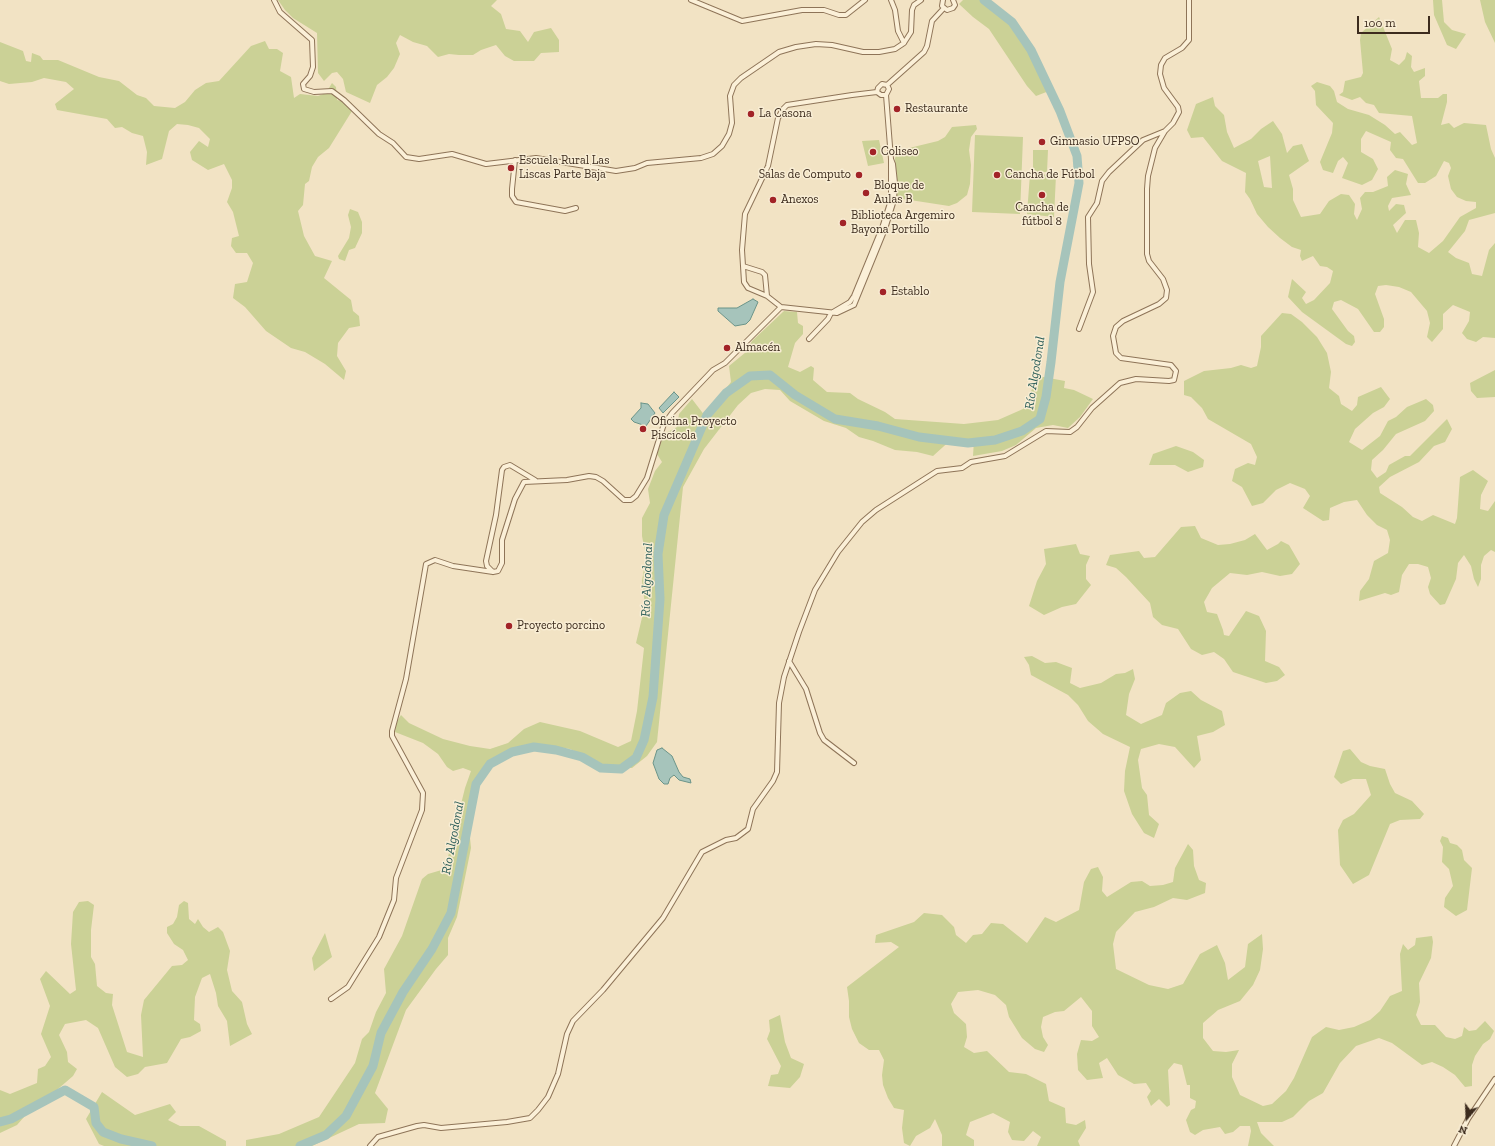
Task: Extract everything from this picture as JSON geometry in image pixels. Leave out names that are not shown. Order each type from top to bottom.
[{"type":"street","points":[[274,0],[280,12],[312,40],[313,67],[310,76],[303,84],[304,89],[314,92],[332,91],[344,100],[379,134],[393,143],[406,157],[412,159],[452,154],[486,164],[536,158],[616,170],[630,169],[647,163],[702,158],[713,154],[722,146],[729,134],[732,124],[730,96],[734,85],[779,52],[816,44],[832,45],[863,52],[879,52],[895,49],[904,43],[911,32],[912,10],[914,5],[921,0]]},
{"type":"street","points":[[691,0],[742,21],[802,10],[824,10],[839,15],[846,14],[865,0]]},
{"type":"street","points":[[891,0],[895,10],[898,31],[904,43]]},
{"type":"street","points":[[943,0],[942,3],[944,8]]},
{"type":"street","points":[[944,8],[950,10],[953,8],[955,5],[954,0]]},
{"type":"street","points":[[370,1146],[378,1137],[424,1124],[441,1128],[513,1121],[530,1118],[538,1110],[548,1097],[558,1074],[567,1034],[573,1021],[603,990],[663,918],[702,852],[726,840],[736,838],[748,829],[753,809],[773,781],[776,772],[779,703],[789,661],[815,590],[838,552],[862,522],[876,510],[937,471],[962,468],[971,462],[1005,456],[1046,431],[1070,432],[1077,427],[1092,408],[1120,382],[1136,379],[1174,380],[1176,371],[1171,365],[1121,358],[1116,353],[1113,336],[1116,327],[1123,321],[1159,304],[1166,298],[1166,290],[1163,279],[1149,261],[1146,248],[1148,176],[1155,148],[1179,112],[1178,107],[1164,88],[1160,74],[1161,65],[1165,58],[1182,48],[1189,40],[1189,0]]},
{"type":"street","points":[[886,95],[878,92],[852,94],[787,105],[783,108],[778,118],[768,166],[745,214],[743,228],[743,266],[744,282],[748,288],[767,296],[781,307],[837,313],[854,304],[858,298],[894,200],[895,183],[891,159],[886,95],[889,89],[888,85],[924,52],[927,46],[932,21],[944,8]]},
{"type":"street","points":[[878,92],[878,88],[882,84],[888,85]]},
{"type":"street","points":[[1079,329],[1094,292],[1088,264],[1088,217],[1097,203],[1102,182],[1109,172],[1144,140],[1165,131]]},
{"type":"street","points":[[515,160],[512,196],[516,202],[565,211],[576,208]]},
{"type":"street","points":[[743,266],[762,272],[765,275],[767,296]]},
{"type":"street","points":[[331,999],[348,987],[379,938],[394,900],[398,874],[422,810],[424,800],[423,793],[394,741],[392,731],[408,673],[426,564],[435,560],[447,565],[493,572],[501,568],[502,540],[524,482],[535,480],[556,481],[589,476],[596,477],[624,500],[631,500],[636,496],[647,478],[664,424],[672,413],[713,370],[725,363],[781,307]]},
{"type":"street","points":[[809,339],[832,313]]},
{"type":"street","points":[[493,572],[487,566],[486,561],[497,508],[502,470],[506,465],[510,466],[535,480]]},
{"type":"street","points":[[789,661],[806,689],[820,733],[824,740],[854,763]]},
{"type":"street","points":[[1454,1146],[1468,1119],[1495,1079]]},
{"type":"green space","points":[[278,0],[497,0],[491,6],[501,14],[506,29],[520,31],[528,42],[534,32],[551,28],[559,40],[559,52],[541,53],[534,61],[514,61],[505,56],[496,45],[481,50],[473,55],[449,54],[438,57],[427,46],[413,42],[400,35],[396,43],[400,54],[394,68],[387,77],[377,85],[370,103],[346,92],[343,79],[337,72],[332,73],[324,81],[318,73],[317,33],[293,18]]},
{"type":"green space","points":[[963,0],[982,0],[1012,22],[1030,51],[1049,91],[1036,96],[1027,86],[989,29],[959,4]]},
{"type":"green space","points":[[1433,0],[1442,0],[1444,22],[1452,30],[1466,34],[1456,49],[1447,45],[1434,15]]},
{"type":"green space","points":[[1480,0],[1495,0],[1495,43],[1485,22]]},
{"type":"green space","points":[[1379,17],[1392,49],[1390,60],[1399,65],[1405,59],[1407,52],[1412,56],[1411,67],[1414,72],[1425,68],[1425,76],[1419,81],[1421,98],[1438,98],[1443,94],[1447,94],[1447,102],[1441,125],[1449,123],[1454,128],[1464,123],[1486,125],[1491,149],[1495,158],[1495,213],[1469,220],[1465,231],[1448,252],[1456,258],[1469,263],[1472,274],[1482,276],[1489,250],[1495,243],[1495,338],[1483,337],[1476,342],[1467,339],[1462,333],[1469,321],[1470,312],[1453,305],[1443,314],[1443,329],[1432,342],[1427,337],[1430,323],[1427,311],[1411,292],[1399,287],[1386,285],[1378,286],[1375,294],[1384,319],[1384,327],[1380,332],[1374,332],[1358,309],[1341,300],[1334,302],[1332,309],[1348,331],[1354,336],[1355,342],[1352,346],[1346,344],[1302,312],[1288,297],[1292,279],[1306,292],[1302,298],[1306,304],[1314,300],[1330,283],[1333,271],[1327,267],[1320,266],[1313,256],[1302,261],[1300,256],[1301,250],[1292,247],[1280,238],[1257,214],[1245,192],[1246,173],[1222,161],[1203,137],[1191,138],[1187,130],[1196,104],[1213,97],[1215,106],[1224,115],[1227,132],[1234,148],[1251,139],[1261,129],[1273,121],[1282,134],[1287,153],[1293,146],[1302,144],[1309,161],[1289,175],[1293,189],[1293,200],[1301,217],[1320,214],[1329,201],[1341,194],[1349,195],[1355,204],[1354,214],[1357,220],[1362,209],[1360,198],[1365,192],[1373,192],[1388,186],[1387,177],[1395,170],[1408,174],[1406,184],[1411,195],[1392,198],[1388,206],[1389,211],[1396,204],[1404,205],[1406,213],[1393,225],[1397,233],[1405,220],[1416,220],[1419,233],[1418,247],[1429,253],[1443,241],[1460,217],[1476,208],[1476,202],[1466,201],[1457,197],[1451,189],[1448,176],[1451,168],[1449,163],[1444,161],[1436,176],[1425,183],[1418,183],[1403,159],[1396,158],[1390,150],[1391,142],[1366,131],[1361,139],[1361,152],[1373,159],[1378,169],[1372,180],[1362,185],[1342,178],[1348,163],[1343,157],[1338,161],[1333,173],[1323,170],[1320,162],[1332,133],[1333,123],[1316,105],[1315,91],[1311,86],[1317,82],[1330,86],[1334,91],[1337,102],[1348,109],[1369,115],[1385,125],[1395,134],[1400,132],[1412,145],[1417,143],[1412,116],[1379,113],[1374,105],[1366,103],[1360,97],[1352,100],[1339,95],[1343,92],[1345,81],[1361,77],[1363,73],[1360,40],[1361,33]],"holes":[[[1270,156],[1272,188],[1264,187],[1258,161]]]},
{"type":"green space","points":[[265,41],[269,49],[277,49],[283,53],[280,71],[291,77],[294,98],[300,94],[318,96],[326,93],[332,83],[336,87],[337,100],[352,103],[352,111],[329,148],[318,157],[312,167],[309,181],[305,184],[303,205],[298,211],[304,236],[315,256],[332,261],[324,278],[351,300],[353,311],[359,316],[360,326],[349,328],[338,343],[337,356],[346,371],[344,380],[325,364],[305,352],[291,348],[266,331],[245,307],[233,298],[235,284],[247,282],[253,263],[247,253],[236,253],[231,246],[232,238],[239,236],[233,212],[227,202],[232,188],[232,180],[224,164],[208,170],[192,160],[190,152],[199,141],[208,147],[210,139],[199,128],[177,124],[169,131],[162,159],[146,165],[147,152],[143,136],[132,133],[122,127],[115,128],[107,119],[57,110],[55,104],[74,89],[66,82],[44,78],[32,82],[9,84],[0,81],[0,42],[23,51],[26,61],[31,62],[32,53],[40,56],[43,60],[58,60],[99,77],[119,81],[137,95],[146,98],[154,106],[175,108],[185,102],[195,90],[206,83],[219,81],[251,46]]},
{"type":"green space","points":[[976,125],[977,129],[971,137],[969,150],[971,165],[970,184],[967,195],[957,203],[949,206],[897,198],[895,158],[901,150],[938,141],[945,137],[952,127]]},
{"type":"green space","name":"Cancha de Fútbol","points":[[975,135],[1023,137],[1020,214],[972,212]]},
{"type":"green space","name":"Coliseo","points":[[879,140],[884,163],[868,166],[862,141]]},
{"type":"green space","points":[[1033,150],[1048,150],[1047,172],[1033,172]]},
{"type":"green space","name":"Cancha de fútbol 8","points":[[1030,174],[1056,175],[1054,217],[1027,214]]},
{"type":"green space","points":[[350,209],[358,212],[362,222],[362,233],[355,248],[349,250],[345,261],[339,259],[338,256],[349,238],[351,227],[348,215]]},
{"type":"green space","points":[[784,311],[797,312],[798,323],[803,326],[803,334],[795,343],[788,367],[800,372],[811,366],[814,368],[813,380],[827,392],[850,393],[895,419],[964,424],[998,420],[1023,409],[1038,376],[1065,381],[1064,388],[1074,390],[1093,399],[1080,417],[1068,428],[1053,425],[1036,428],[1016,445],[1002,451],[973,456],[974,440],[953,438],[933,456],[917,452],[895,450],[859,437],[846,428],[824,421],[790,401],[780,390],[765,389],[751,393],[738,405],[704,449],[683,487],[657,742],[647,756],[632,768],[608,767],[570,749],[540,745],[511,751],[489,764],[475,784],[468,818],[471,848],[457,917],[448,938],[448,955],[406,1010],[375,1093],[388,1109],[385,1123],[359,1124],[312,1146],[246,1146],[246,1140],[279,1134],[319,1117],[355,1063],[362,1039],[369,1032],[376,1012],[386,993],[384,969],[402,936],[422,879],[428,874],[445,869],[465,788],[471,771],[463,768],[453,771],[447,767],[438,754],[423,743],[395,732],[396,723],[401,715],[409,723],[443,739],[470,746],[490,749],[508,743],[524,729],[540,722],[580,731],[618,747],[631,741],[637,711],[644,648],[636,643],[645,605],[642,581],[646,557],[642,536],[642,518],[650,503],[648,489],[655,471],[662,462],[657,454],[664,434],[677,427],[679,414],[692,399],[705,416],[731,382],[729,366],[746,352],[752,341]]},
{"type":"green space","points":[[1282,313],[1291,314],[1302,322],[1317,337],[1327,353],[1331,372],[1329,388],[1339,396],[1341,404],[1352,411],[1357,405],[1358,397],[1381,387],[1390,399],[1384,407],[1373,413],[1355,429],[1349,442],[1362,450],[1380,436],[1388,421],[1396,417],[1407,407],[1426,399],[1433,405],[1434,411],[1425,421],[1396,434],[1383,450],[1372,460],[1371,470],[1377,478],[1386,472],[1389,465],[1405,456],[1410,456],[1447,419],[1452,429],[1445,442],[1434,446],[1419,462],[1390,477],[1379,487],[1380,493],[1402,507],[1413,517],[1422,521],[1433,515],[1455,524],[1457,518],[1460,477],[1473,470],[1488,481],[1481,495],[1480,509],[1488,511],[1495,501],[1495,552],[1491,550],[1484,556],[1481,565],[1481,579],[1478,587],[1474,579],[1471,566],[1464,555],[1458,563],[1456,579],[1445,604],[1440,605],[1430,594],[1428,587],[1431,578],[1428,567],[1418,564],[1409,564],[1402,575],[1399,592],[1391,595],[1385,593],[1359,601],[1360,591],[1369,579],[1374,561],[1388,553],[1390,540],[1387,530],[1377,525],[1367,515],[1357,500],[1344,502],[1330,508],[1329,520],[1323,521],[1303,508],[1310,496],[1305,489],[1290,483],[1276,490],[1263,503],[1252,506],[1242,487],[1232,481],[1235,469],[1248,463],[1255,465],[1257,457],[1251,444],[1208,419],[1202,408],[1191,397],[1184,395],[1184,381],[1204,371],[1231,368],[1241,365],[1251,368],[1257,366],[1261,347],[1261,336]]},
{"type":"green space","points":[[1495,370],[1495,397],[1477,398],[1471,391],[1470,383]]},
{"type":"green space","points":[[1176,446],[1193,452],[1204,460],[1203,467],[1188,472],[1175,465],[1149,465],[1153,454]]},
{"type":"green space","points":[[1195,526],[1201,538],[1218,545],[1230,544],[1245,540],[1255,534],[1267,550],[1281,541],[1289,545],[1300,564],[1292,574],[1280,576],[1262,572],[1247,575],[1230,573],[1212,588],[1204,602],[1207,612],[1217,614],[1224,635],[1229,636],[1246,611],[1259,616],[1266,631],[1265,661],[1279,667],[1285,675],[1277,681],[1266,683],[1233,672],[1224,659],[1214,652],[1202,655],[1191,649],[1178,629],[1162,625],[1153,617],[1150,603],[1126,577],[1116,568],[1106,565],[1110,555],[1139,551],[1144,558],[1155,557],[1181,527]]},
{"type":"green space","points":[[1076,544],[1080,554],[1090,556],[1086,565],[1086,579],[1091,585],[1076,604],[1062,607],[1044,615],[1029,606],[1037,581],[1046,564],[1044,549]]},
{"type":"green space","points":[[1032,656],[1045,663],[1056,662],[1072,668],[1070,683],[1080,688],[1101,683],[1116,674],[1125,673],[1133,669],[1135,679],[1129,694],[1126,715],[1141,724],[1162,715],[1166,703],[1180,693],[1191,691],[1201,700],[1222,711],[1225,725],[1213,732],[1197,736],[1201,760],[1194,768],[1175,747],[1159,744],[1141,749],[1138,760],[1142,788],[1147,795],[1149,815],[1159,824],[1154,838],[1144,833],[1132,814],[1124,791],[1125,771],[1130,747],[1103,734],[1088,721],[1078,705],[1068,695],[1031,675],[1029,665],[1024,657]]},
{"type":"green space","points":[[1350,749],[1361,762],[1370,766],[1385,769],[1395,793],[1412,801],[1424,814],[1420,819],[1400,820],[1390,824],[1369,875],[1353,884],[1340,865],[1338,830],[1343,820],[1354,814],[1371,795],[1366,779],[1353,779],[1341,784],[1334,777],[1343,751]]},
{"type":"green space","points":[[1442,836],[1448,838],[1450,843],[1457,845],[1462,850],[1464,860],[1472,868],[1467,910],[1456,916],[1444,907],[1445,898],[1453,886],[1449,869],[1442,862],[1443,847],[1440,841]]},
{"type":"green space","points":[[1188,844],[1193,850],[1194,866],[1199,880],[1206,883],[1205,893],[1187,900],[1173,898],[1154,907],[1135,912],[1116,932],[1113,944],[1116,969],[1149,985],[1168,989],[1183,984],[1200,954],[1217,945],[1225,963],[1228,980],[1245,967],[1248,944],[1262,934],[1263,949],[1260,970],[1253,985],[1240,1001],[1218,1010],[1203,1023],[1203,1038],[1213,1051],[1226,1052],[1239,1050],[1232,1064],[1232,1077],[1240,1095],[1263,1106],[1272,1104],[1286,1091],[1294,1078],[1312,1037],[1326,1027],[1339,1030],[1354,1027],[1370,1020],[1380,1011],[1390,996],[1402,991],[1400,954],[1403,944],[1408,950],[1415,945],[1416,938],[1432,936],[1433,942],[1431,958],[1419,983],[1420,1002],[1416,1015],[1421,1025],[1435,1025],[1446,1037],[1455,1039],[1462,1036],[1464,1027],[1469,1031],[1476,1030],[1485,1021],[1494,1031],[1490,1039],[1483,1044],[1475,1056],[1472,1065],[1472,1086],[1465,1087],[1455,1075],[1432,1062],[1422,1065],[1392,1043],[1379,1038],[1356,1046],[1340,1063],[1323,1093],[1309,1101],[1293,1117],[1282,1122],[1257,1122],[1261,1133],[1274,1146],[1248,1146],[1251,1131],[1250,1126],[1240,1126],[1233,1132],[1225,1134],[1220,1127],[1203,1130],[1195,1135],[1190,1132],[1186,1120],[1191,1110],[1195,1108],[1196,1101],[1190,1098],[1190,1085],[1187,1085],[1182,1065],[1174,1063],[1168,1070],[1170,1105],[1167,1107],[1159,1099],[1151,1106],[1147,1097],[1151,1091],[1146,1083],[1134,1084],[1118,1075],[1107,1058],[1099,1063],[1103,1078],[1087,1080],[1078,1070],[1077,1054],[1081,1040],[1092,1041],[1099,1037],[1092,1026],[1092,1011],[1081,997],[1064,1011],[1055,1012],[1043,1017],[1041,1027],[1043,1037],[1048,1045],[1044,1052],[1035,1049],[1022,1038],[1009,1017],[1006,1005],[995,995],[978,990],[958,992],[951,1004],[954,1013],[966,1024],[967,1037],[964,1047],[974,1053],[987,1051],[1009,1072],[1026,1074],[1046,1084],[1049,1101],[1065,1108],[1066,1123],[1076,1125],[1085,1120],[1086,1128],[1078,1141],[1080,1146],[1037,1146],[1041,1137],[1033,1131],[1024,1141],[1012,1140],[1008,1132],[1010,1122],[993,1113],[970,1122],[966,1135],[974,1140],[974,1146],[942,1146],[942,1135],[935,1119],[930,1128],[916,1136],[910,1146],[904,1143],[902,1128],[904,1110],[894,1108],[888,1098],[883,1085],[882,1075],[884,1060],[879,1050],[869,1050],[859,1043],[852,1029],[849,1017],[847,987],[899,947],[891,942],[875,943],[876,935],[914,922],[924,913],[942,915],[954,927],[956,935],[966,943],[973,935],[982,934],[991,923],[1003,924],[1027,943],[1045,917],[1056,922],[1079,910],[1084,882],[1091,869],[1098,867],[1103,877],[1102,891],[1107,897],[1131,882],[1142,881],[1150,886],[1163,885],[1173,882],[1175,868]]},
{"type":"green space","points":[[88,901],[94,905],[91,930],[91,957],[95,964],[97,986],[106,993],[113,994],[112,1005],[127,1052],[143,1057],[141,1015],[144,1000],[172,966],[182,965],[188,960],[183,950],[174,944],[167,933],[167,927],[173,924],[177,917],[179,905],[184,901],[188,903],[189,919],[195,924],[198,919],[203,927],[209,932],[218,927],[223,932],[230,951],[227,970],[232,991],[242,1002],[247,1024],[252,1034],[230,1046],[227,1021],[218,1006],[216,993],[210,974],[202,978],[195,997],[194,1020],[200,1024],[201,1031],[190,1037],[181,1039],[167,1063],[145,1067],[138,1074],[127,1077],[115,1067],[98,1028],[86,1020],[65,1024],[59,1035],[67,1052],[68,1062],[77,1069],[73,1076],[51,1095],[10,1116],[0,1119],[0,1090],[10,1094],[37,1083],[38,1069],[45,1066],[51,1057],[41,1034],[50,1006],[40,979],[46,971],[70,994],[76,990],[71,944],[73,912],[79,902]]},
{"type":"green space","points":[[325,933],[332,957],[314,971],[312,958]]},
{"type":"green space","points":[[780,1015],[785,1042],[791,1058],[804,1064],[800,1077],[790,1088],[768,1086],[771,1075],[778,1074],[781,1066],[767,1039],[770,1031],[769,1020]]},
{"type":"green space","points":[[102,1092],[135,1115],[170,1104],[176,1112],[168,1120],[180,1126],[199,1126],[226,1141],[226,1146],[104,1146],[99,1144],[86,1119]]},
{"type":"green space","points":[[21,1114],[24,1117],[17,1125],[0,1133],[0,1123]]},
{"type":"water","points":[[753,299],[758,302],[750,320],[746,324],[735,326],[718,311],[718,308],[737,308]]},
{"type":"water","points":[[674,392],[679,397],[663,413],[659,408]]},
{"type":"water","points":[[641,403],[648,404],[655,413],[646,426],[634,422],[631,419],[641,408]]},
{"type":"water","points":[[662,748],[672,756],[679,772],[683,777],[690,779],[691,783],[679,780],[674,775],[670,778],[668,784],[664,784],[659,779],[653,763],[657,750]]},
{"type":"waterway","name":"Río Algodonal","points":[[300,1146],[326,1135],[346,1116],[373,1066],[381,1033],[403,992],[432,949],[451,913],[476,784],[490,764],[512,752],[534,747],[556,750],[582,757],[601,768],[621,769],[636,758],[644,740],[653,697],[660,599],[658,554],[664,515],[707,415],[726,393],[750,376],[770,375],[795,395],[835,419],[878,426],[919,437],[968,443],[995,440],[1022,431],[1040,419],[1046,397],[1060,282],[1079,183],[1077,156],[1060,111],[1031,50],[1012,22],[984,0]]},
{"type":"waterway","name":"Río Algodonal","points":[[0,1122],[11,1119],[65,1090],[94,1107],[96,1123],[103,1132],[121,1139],[152,1146]]},
{"type":"place","name":"Restaurante","points":[[897,109]]},
{"type":"place","name":"La Casona","points":[[751,114]]},
{"type":"place","name":"Gimnasio UFPSO","points":[[1042,142]]},
{"type":"place","name":"Coliseo","points":[[873,152]]},
{"type":"place","name":"Escuela Rural Las Liscas Parte Baja","points":[[511,168]]},
{"type":"place","name":"Salas de Computo","points":[[859,175]]},
{"type":"place","name":"Cancha de Fútbol","points":[[997,175]]},
{"type":"place","name":"Bloque de Aulas B","points":[[866,193]]},
{"type":"place","name":"Cancha de fútbol 8","points":[[1042,195]]},
{"type":"place","name":"Anexos","points":[[773,200]]},
{"type":"place","name":"Biblioteca Argemiro Bayona Portillo","points":[[843,223]]},
{"type":"place","name":"Establo","points":[[883,292]]},
{"type":"place","name":"Almacén","points":[[727,348]]},
{"type":"place","name":"Oficina Proyecto Piscícola","points":[[643,429]]},
{"type":"place","name":"Proyecto porcino","points":[[509,626]]}]
